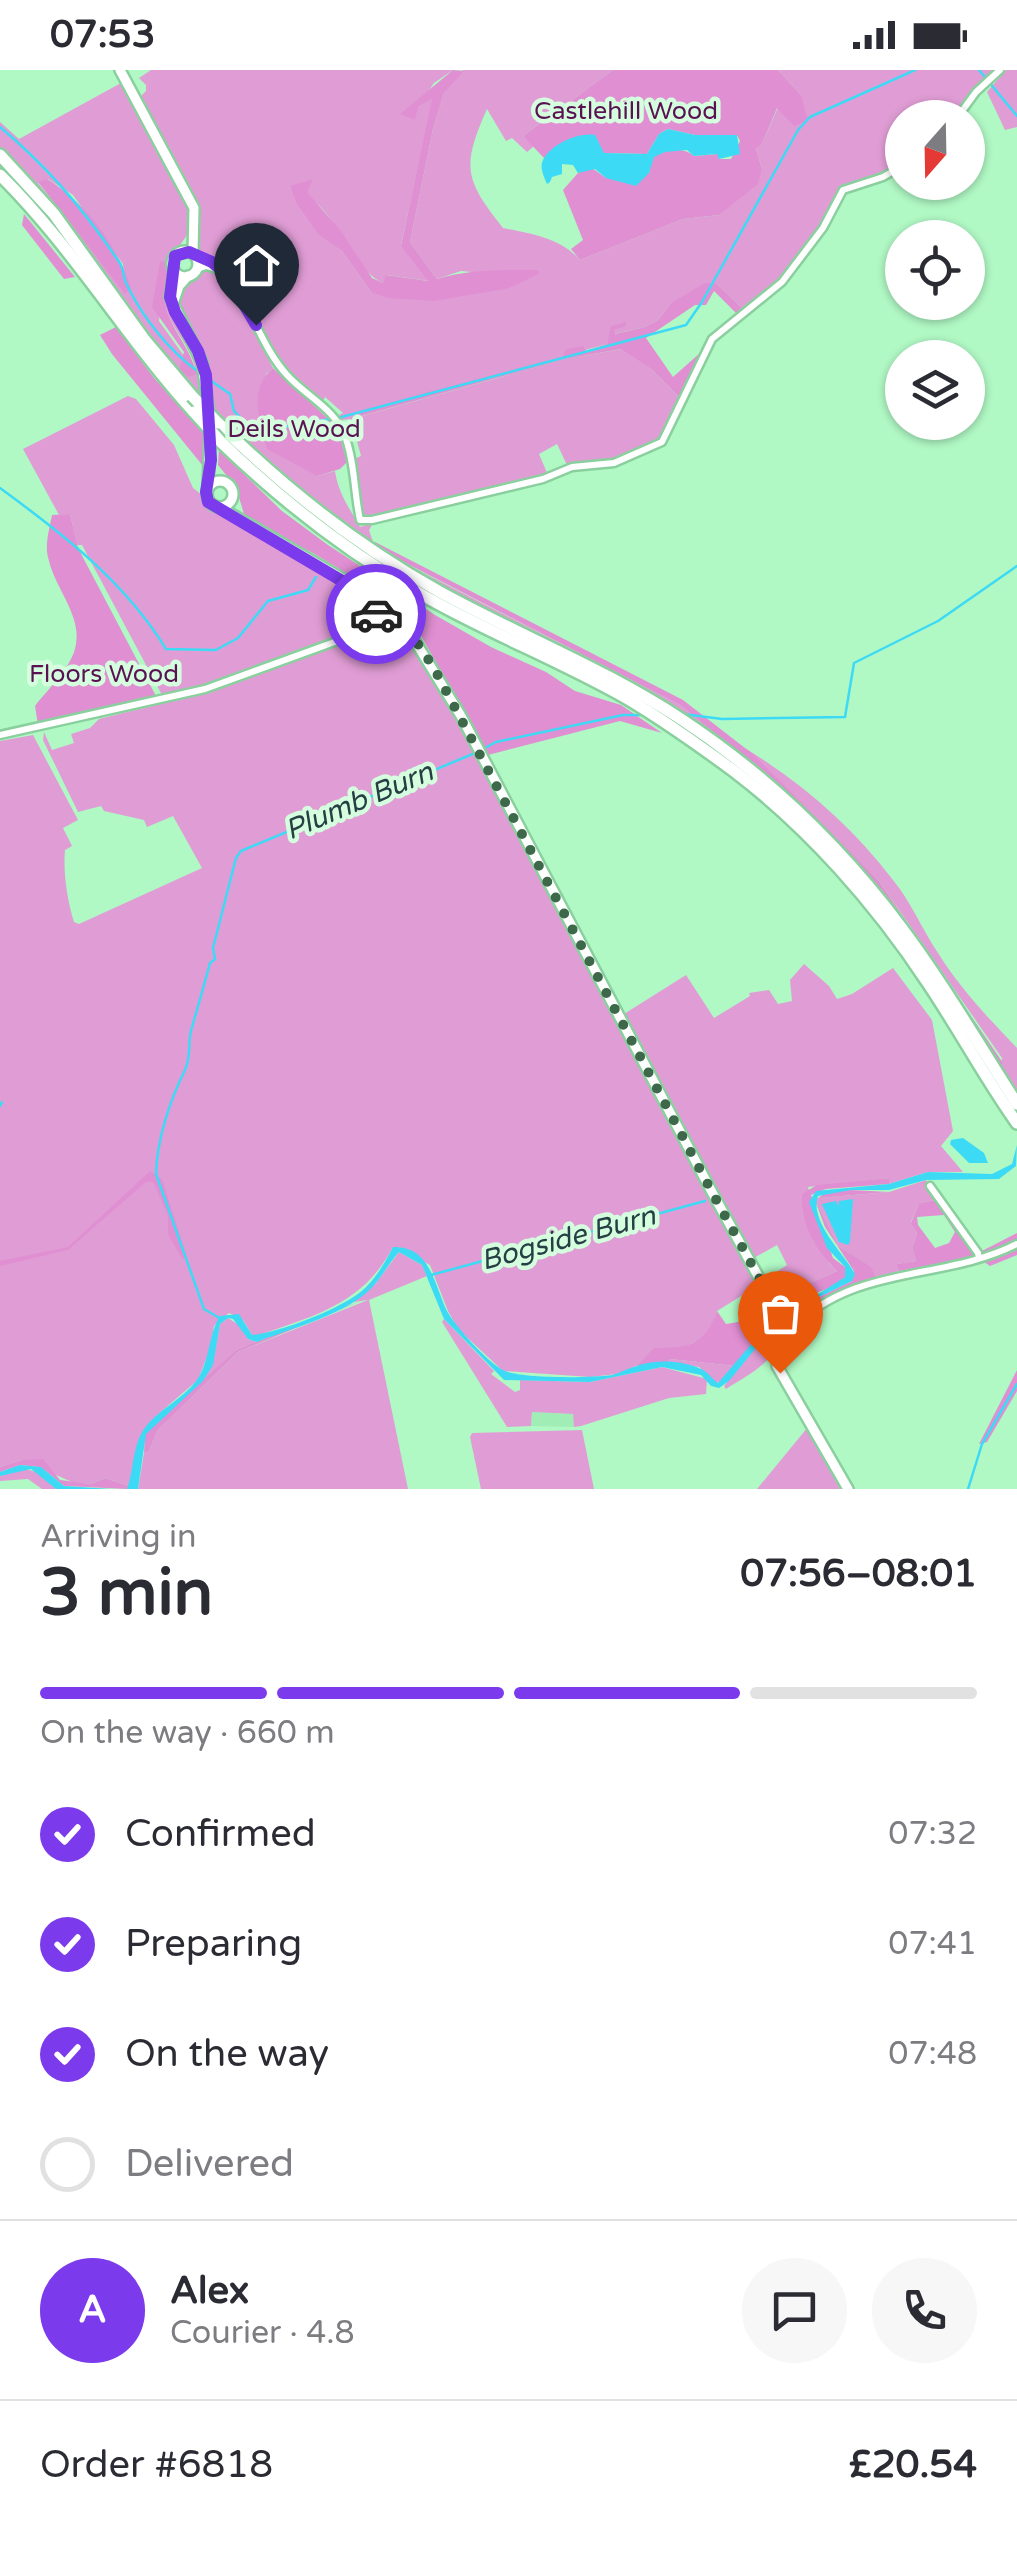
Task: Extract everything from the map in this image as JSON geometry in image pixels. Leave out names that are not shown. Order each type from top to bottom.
[{"type":"highway","points":[[0,155],[54,214],[144,339],[192,396],[285,487],[377,554],[441,592],[648,699],[708,738],[784,799],[841,854],[902,927],[1016,1112]]},
{"type":"highway","points":[[0,175],[76,263],[159,374],[221,442],[289,505],[420,594],[628,700],[737,774],[783,812],[836,866],[892,933],[1016,1112]]},
{"type":"street","points":[[120,70],[194,208],[197,269]]},
{"type":"street","points":[[970,100],[1000,70]]},
{"type":"street","points":[[181,252],[212,262],[226,274],[284,372],[336,420],[345,434],[360,520],[544,479],[572,467],[614,462],[662,442],[712,339],[782,282],[823,228],[843,190],[885,176]]},
{"type":"street","points":[[193,232],[174,259],[169,289],[173,306],[198,351],[206,375],[211,460],[208,502],[366,595],[382,601],[394,600],[401,606],[410,633],[462,716],[705,1179],[788,1324]]},
{"type":"street","points":[[173,306],[176,291],[197,269],[206,266],[226,274]]},
{"type":"street","points":[[174,270],[180,276],[188,276]]},
{"type":"street","points":[[211,460],[216,474],[227,484],[242,522]]},
{"type":"street","points":[[208,488],[216,481],[227,484]]},
{"type":"street","points":[[220,508],[233,497]]},
{"type":"street","points":[[366,595],[380,621],[410,633]]},
{"type":"street","points":[[380,621],[382,601]]},
{"type":"street","points":[[0,735],[205,689],[402,614]]},
{"type":"street","points":[[930,1186],[979,1258]]},
{"type":"street","points":[[848,1489],[777,1366],[788,1324],[876,1280],[979,1258],[1017,1244]]},
{"type":"shaded area","points":[[151,70],[453,70],[434,83],[418,107],[433,98],[401,245],[429,281],[387,275],[383,283],[370,275],[320,206],[290,187],[319,234],[342,251],[371,292],[510,288],[527,277],[461,271],[437,279],[410,242],[444,93],[463,70],[613,70],[523,136],[534,146],[527,152],[512,138],[506,141],[487,109],[473,145],[474,185],[503,228],[554,242],[580,260],[683,219],[719,215],[762,169],[756,149],[778,107],[801,95],[778,70],[997,70],[967,100],[885,100],[885,170],[839,190],[799,256],[774,284],[743,309],[717,284],[671,303],[658,320],[645,327],[614,334],[626,323],[612,326],[607,344],[359,412],[362,416],[565,359],[622,349],[651,369],[679,397],[660,441],[614,461],[567,465],[557,444],[539,454],[548,475],[370,517],[360,513],[354,459],[361,456],[351,419],[342,420],[339,415],[343,413],[287,369],[237,286],[196,253],[198,209],[140,97],[146,85],[139,78]]},
{"type":"shaded area","points":[[1006,70],[1017,70],[1017,127],[1005,130],[987,92]]},
{"type":"shaded area","points":[[121,83],[190,213],[187,235],[171,258],[165,294],[169,269],[165,261],[159,321],[197,374],[168,314],[165,296],[168,308],[194,350],[205,400],[176,369],[26,176],[0,149],[0,122],[19,139]],"holes":[[[48,179],[73,195],[123,264],[126,294],[38,183]]]},
{"type":"shaded area","points":[[205,268],[227,284],[246,311],[273,368],[266,374],[317,476],[335,471],[341,493],[360,527],[373,523],[369,530],[375,548],[680,705],[767,775],[882,890],[915,933],[1001,1065],[1002,1058],[879,881],[743,747],[824,806],[893,880],[956,978],[1017,1048],[1017,1092],[917,941],[742,759],[384,556],[265,464],[211,408],[204,358],[181,313],[179,291]]},
{"type":"shaded area","points":[[128,396],[136,399],[174,445],[193,488],[208,507],[338,581],[363,600],[370,609],[371,622],[215,682],[162,695],[82,545],[77,545],[70,514],[59,515],[23,449]]},
{"type":"shaded area","points":[[379,630],[404,634],[453,713],[759,1285],[717,1311],[711,1328],[701,1339],[681,1348],[653,1348],[636,1366],[617,1374],[590,1377],[503,1371],[458,1329],[430,1265],[393,1247],[367,1282],[319,1313],[259,1335],[252,1335],[243,1320],[229,1313],[214,1326],[198,1380],[156,1416],[141,1435],[129,1486],[105,1478],[91,1484],[72,1482],[22,1460],[0,1467],[0,741],[33,735],[78,820],[63,828],[72,846],[65,850],[68,895],[74,922],[79,924],[202,868],[173,816],[147,827],[144,820],[104,811],[101,806],[78,812],[43,740],[44,732],[52,750],[74,743],[71,734],[90,728],[99,719],[212,691]]},
{"type":"shaded area","points":[[804,964],[829,986],[837,999],[893,968],[932,1020],[953,1131],[941,1146],[963,1172],[928,1172],[889,1184],[889,1178],[808,1187],[829,1263],[837,1271],[774,1299],[764,1280],[787,1265],[777,1245],[752,1259],[624,1014],[686,975],[714,1018],[750,996],[749,993],[769,990],[778,1004],[792,1001],[790,980]]},
{"type":"shaded area","points":[[926,1180],[937,1200],[919,1203],[911,1222],[917,1233],[912,1248],[916,1261],[898,1264],[899,1271],[876,1278],[870,1267],[838,1246],[817,1203],[818,1198],[889,1192]]},
{"type":"shaded area","points":[[399,1252],[422,1265],[427,1276],[369,1300],[408,1489],[138,1489],[144,1453],[149,1451],[158,1430],[238,1352],[368,1300],[353,1302],[376,1283]]},
{"type":"shaded area","points":[[781,1317],[782,1330],[774,1352],[726,1389],[724,1386]]},
{"type":"shaded area","points":[[228,1318],[239,1325],[248,1339],[257,1342],[236,1350],[203,1381],[212,1365],[220,1324]]},
{"type":"shaded area","points":[[444,1319],[494,1371],[491,1374],[515,1392],[520,1390],[520,1380],[590,1382],[662,1367],[707,1379],[706,1394],[669,1398],[581,1426],[574,1427],[573,1414],[532,1412],[531,1426],[507,1427],[442,1322]]},
{"type":"shaded area","points":[[670,1359],[735,1366],[716,1383],[699,1367],[668,1362]]},
{"type":"shaded area","points":[[532,1412],[574,1414],[574,1427],[531,1426]]},
{"type":"shaded area","points":[[808,1427],[845,1489],[757,1489]]},
{"type":"shaded area","points":[[582,1430],[594,1489],[481,1489],[472,1433]]},
{"type":"shaded area","points":[[23,1468],[39,1473],[56,1489],[42,1489],[28,1479],[0,1481],[0,1476]]},
{"type":"green space","points":[[453,70],[464,71],[444,93],[410,242],[437,279],[486,271],[540,273],[510,288],[434,301],[388,298],[371,292],[342,251],[319,235],[297,204],[290,186],[313,179],[307,192],[341,231],[372,278],[383,283],[386,275],[428,281],[401,246],[432,99],[418,107],[415,120],[400,114]]},
{"type":"green space","name":"Castlehill Wood","points":[[613,70],[778,70],[801,95],[808,121],[794,126],[777,108],[762,144],[756,149],[762,169],[758,184],[719,215],[683,219],[580,260],[571,249],[583,240],[563,190],[578,173],[592,168],[606,178],[645,175],[653,157],[674,150],[731,159],[740,141],[737,135],[695,135],[668,129],[659,134],[647,154],[604,153],[599,146],[571,138],[544,158],[523,136]]},
{"type":"green space","points":[[47,179],[87,212],[108,241],[131,288],[125,294],[38,182]]},
{"type":"green space","points":[[24,214],[75,277],[64,279],[22,225]]},
{"type":"green space","points":[[165,261],[169,269],[165,287],[168,313],[197,374],[189,377],[179,370],[184,352],[152,307],[160,262]]},
{"type":"green space","points":[[705,283],[717,284],[743,309],[738,315],[714,291],[706,305],[695,305],[646,338],[673,377],[700,353],[679,397],[651,369],[621,349],[565,359],[361,416],[358,411],[563,356],[566,349],[583,346],[586,351],[607,344],[611,326],[626,322],[626,326],[614,330],[615,334],[645,327],[658,320],[671,303]]},
{"type":"green space","points":[[116,327],[154,378],[205,435],[203,466],[100,335]]},
{"type":"green space","name":"Deils Wood","points":[[273,368],[337,427],[347,462],[340,469],[317,476],[267,449],[258,396]]},
{"type":"green space","points":[[219,450],[282,511],[435,615],[575,691],[621,705],[662,733],[620,721],[488,755],[415,625],[416,609],[398,595],[381,594],[260,527],[244,514],[236,487],[218,465]]},
{"type":"green space","name":"Floors Wood","points":[[70,514],[78,548],[157,698],[38,725],[35,706],[68,664],[77,638],[73,615],[52,572],[47,550],[52,515]]},
{"type":"green space","points":[[375,542],[683,700],[754,755],[879,881],[910,926],[882,890],[805,809],[680,705],[375,547]]},
{"type":"green space","points":[[924,947],[1003,1063],[1000,1066]]},
{"type":"green space","points":[[150,1171],[162,1179],[187,1257],[182,1259],[168,1234],[168,1215],[153,1182],[146,1182],[68,1250],[0,1266],[0,1261],[68,1247]]},
{"type":"green space","points":[[889,1178],[889,1184],[826,1189],[811,1195],[833,1258],[845,1267],[845,1277],[832,1287],[780,1307],[774,1299],[837,1271],[811,1236],[802,1194],[817,1185]]},
{"type":"green space","points":[[827,1192],[889,1192],[818,1198]]},
{"type":"green space","points":[[818,1198],[838,1246],[871,1267],[876,1278],[798,1319],[789,1320],[784,1314],[852,1281],[854,1271],[825,1227],[815,1200]]},
{"type":"green space","points":[[937,1200],[976,1257],[899,1271],[897,1264],[916,1261],[912,1248],[917,1233],[911,1223],[919,1203]],"holes":[[[944,1215],[955,1232],[949,1243],[935,1248],[918,1225],[917,1217]]]},
{"type":"green space","points":[[1017,1233],[1017,1255],[990,1266],[983,1261],[982,1251]]},
{"type":"green space","points":[[762,1291],[777,1314],[735,1366],[670,1359],[636,1366],[653,1348],[693,1343],[707,1332],[717,1311],[726,1324],[772,1316],[759,1293]]},
{"type":"green space","points":[[368,1298],[238,1352],[158,1430],[149,1451],[144,1453],[145,1434],[153,1425],[236,1350]]},
{"type":"green space","points":[[1017,1370],[1017,1391],[987,1442],[979,1444]]},
{"type":"green space","points":[[43,1459],[60,1480],[91,1484],[105,1478],[129,1486],[64,1486],[41,1467],[20,1465],[0,1472],[0,1467],[22,1460]]},
{"type":"water","points":[[668,129],[695,135],[737,135],[740,154],[719,159],[717,154],[694,156],[687,150],[665,152],[654,157],[649,173],[636,186],[606,178],[595,169],[578,173],[573,165],[562,164],[562,174],[552,177],[547,184],[543,160],[566,140],[595,135],[604,153],[647,154],[659,134]]},
{"type":"water","points":[[963,1138],[984,1153],[988,1163],[969,1163],[950,1144],[951,1140]]},
{"type":"water","points":[[1017,1145],[1016,1166],[999,1179],[926,1180],[889,1190],[851,1190],[818,1196],[818,1216],[823,1227],[855,1274],[852,1281],[784,1314],[780,1307],[820,1293],[845,1277],[845,1267],[827,1248],[809,1202],[816,1191],[889,1184],[928,1172],[992,1174],[1012,1164]]},
{"type":"water","points":[[853,1199],[848,1245],[839,1242],[822,1204],[836,1201],[838,1206],[839,1201]]},
{"type":"water","points":[[393,1247],[406,1248],[423,1260],[457,1326],[491,1361],[514,1374],[602,1376],[642,1364],[668,1362],[701,1369],[718,1383],[777,1314],[781,1317],[719,1388],[711,1386],[701,1375],[662,1367],[590,1382],[504,1380],[444,1319],[422,1265],[399,1252],[365,1294],[313,1321],[257,1342],[248,1339],[233,1319],[220,1324],[213,1365],[203,1381],[146,1434],[138,1489],[127,1489],[140,1436],[200,1375],[220,1316],[239,1314],[252,1335],[305,1320],[361,1291]]},
{"type":"water","points":[[20,1465],[41,1467],[64,1486],[111,1489],[56,1489],[31,1469],[0,1476],[0,1472]]},
{"type":"waterway","points":[[338,418],[686,325],[798,130],[810,117],[915,70]]},
{"type":"waterway","points":[[979,70],[1017,116]]},
{"type":"waterway","points":[[0,127],[79,208],[121,265],[126,283],[148,321],[200,373]]},
{"type":"waterway","points":[[207,378],[230,394],[234,411],[254,432],[330,419]]},
{"type":"waterway","points":[[0,488],[69,541],[112,581],[166,649],[216,650],[238,638],[268,601],[308,590],[316,577]]},
{"type":"waterway","name":"Plumb Burn","points":[[683,714],[722,719],[845,717],[854,663],[938,621],[1017,566]]},
{"type":"waterway","name":"Plumb Burn","points":[[483,749],[496,742],[623,715],[645,715]]},
{"type":"waterway","name":"Plumb Burn","points":[[221,1319],[204,1309],[156,1174],[165,1120],[187,1065],[191,1031],[210,963],[215,959],[213,948],[236,858],[241,851],[475,753]]},
{"type":"waterway","points":[[0,1106],[2,1102]]},
{"type":"waterway","name":"Bogside Burn","points":[[431,1275],[705,1201]]},
{"type":"waterway","points":[[968,1489],[982,1444],[1017,1384]]},
{"type":"way so far","points":[[376,614],[384,624],[400,626],[410,633],[462,716],[713,1194],[791,1328],[777,1356],[780,1373]]},
{"type":"route","points":[[256,325],[232,280],[219,267],[189,252],[175,256],[170,297],[206,375],[211,460],[208,502],[366,595],[376,614]]}]
